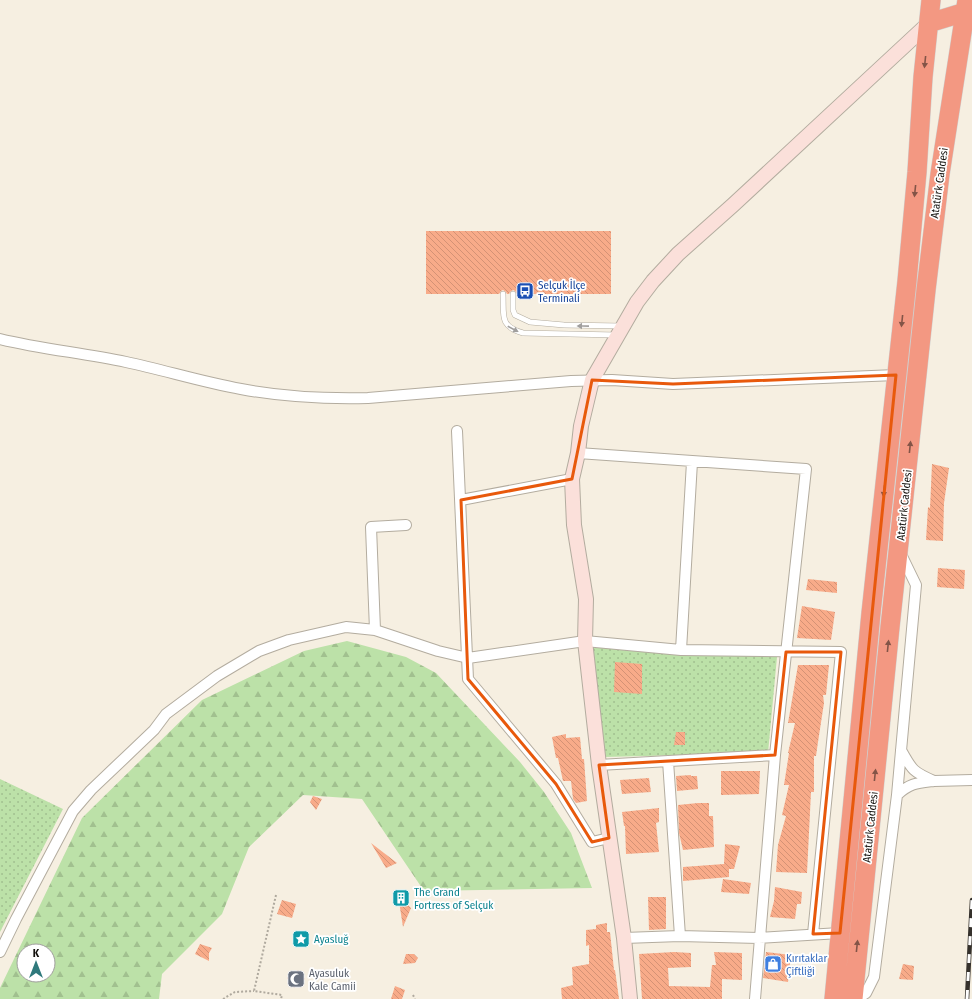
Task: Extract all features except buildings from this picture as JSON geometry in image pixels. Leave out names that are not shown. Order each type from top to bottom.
[{"type":"highway","name":"Atatürk Caddesi","points":[[834,999],[870,621],[917,172],[923,77],[931,0]]},
{"type":"highway","name":"Atatürk Caddesi","points":[[863,996],[854,978],[899,549],[940,174],[968,10]]},
{"type":"highway","points":[[929,23],[968,10]]},
{"type":"street","points":[[630,999],[624,938],[599,765],[585,641],[586,599],[574,525],[572,479],[578,453],[581,426],[592,380],[637,302],[678,254],[739,200],[929,23]]},
{"type":"street","points":[[0,339],[24,345],[125,362],[240,389],[301,397],[335,399],[368,398],[552,382],[592,380],[672,384],[896,375]]},
{"type":"street","points":[[457,431],[468,679],[556,784],[592,842],[609,838]]},
{"type":"street","points":[[578,453],[806,469],[775,755],[755,999]]},
{"type":"street","points":[[681,650],[692,462]]},
{"type":"street","points":[[461,500],[572,479]]},
{"type":"street","points":[[375,630],[371,527],[406,525]]},
{"type":"street","points":[[857,999],[863,996],[874,977],[897,795],[916,585],[899,549]]},
{"type":"street","points":[[0,952],[73,811],[90,790],[154,730],[166,714],[217,676],[258,651],[289,640],[346,627],[375,630],[438,651],[468,658],[585,641],[681,650],[841,652],[813,934]]},
{"type":"street","points":[[901,750],[916,773],[934,781]]},
{"type":"street","points":[[599,765],[775,755]]},
{"type":"street","points":[[668,761],[680,936]]},
{"type":"street","points":[[897,795],[906,786],[922,782],[972,780]]},
{"type":"street","points":[[624,938],[680,936],[759,938],[840,933]]},
{"type":"lane","points":[[503,294],[504,321],[512,330],[523,333],[620,330]]},
{"type":"lane","points":[[513,294],[513,310],[515,315],[530,322],[620,330]]},
{"type":"path","points":[[254,991],[276,895]]},
{"type":"path","points":[[223,999],[235,992],[254,991],[282,995],[281,999]]},
{"type":"path","points":[[413,995],[415,999]]},
{"type":"highlighted area","points":[[896,375],[840,933],[813,934],[841,652],[786,652],[775,755],[599,765],[609,838],[592,842],[556,784],[468,679],[461,500],[572,479],[592,380],[673,384]]},
{"type":"green space","points":[[347,641],[406,657],[436,673],[520,762],[544,792],[571,833],[592,888],[424,891],[362,799],[303,795],[249,847],[222,914],[162,974],[159,999],[0,999],[0,988],[16,955],[16,983],[56,983],[56,943],[22,943],[82,818],[202,700],[304,651]]},
{"type":"green space","points":[[592,646],[777,657],[768,753],[604,757]]},
{"type":"green space","points":[[0,779],[63,809],[0,932]]},
{"type":"railway","points":[[967,999],[972,900]]},
{"type":"place","name":"Selçuk İlçe Terminali","points":[[525,291]]},
{"type":"place","name":"The Grand Fortress of Selçuk","points":[[401,898]]},
{"type":"place","name":"Ayasluğ","points":[[301,939]]},
{"type":"place","name":"Kırıtaklar Çiftliği","points":[[773,964]]},
{"type":"place","name":"Ayasuluk Kale Camii","points":[[296,979]]}]
